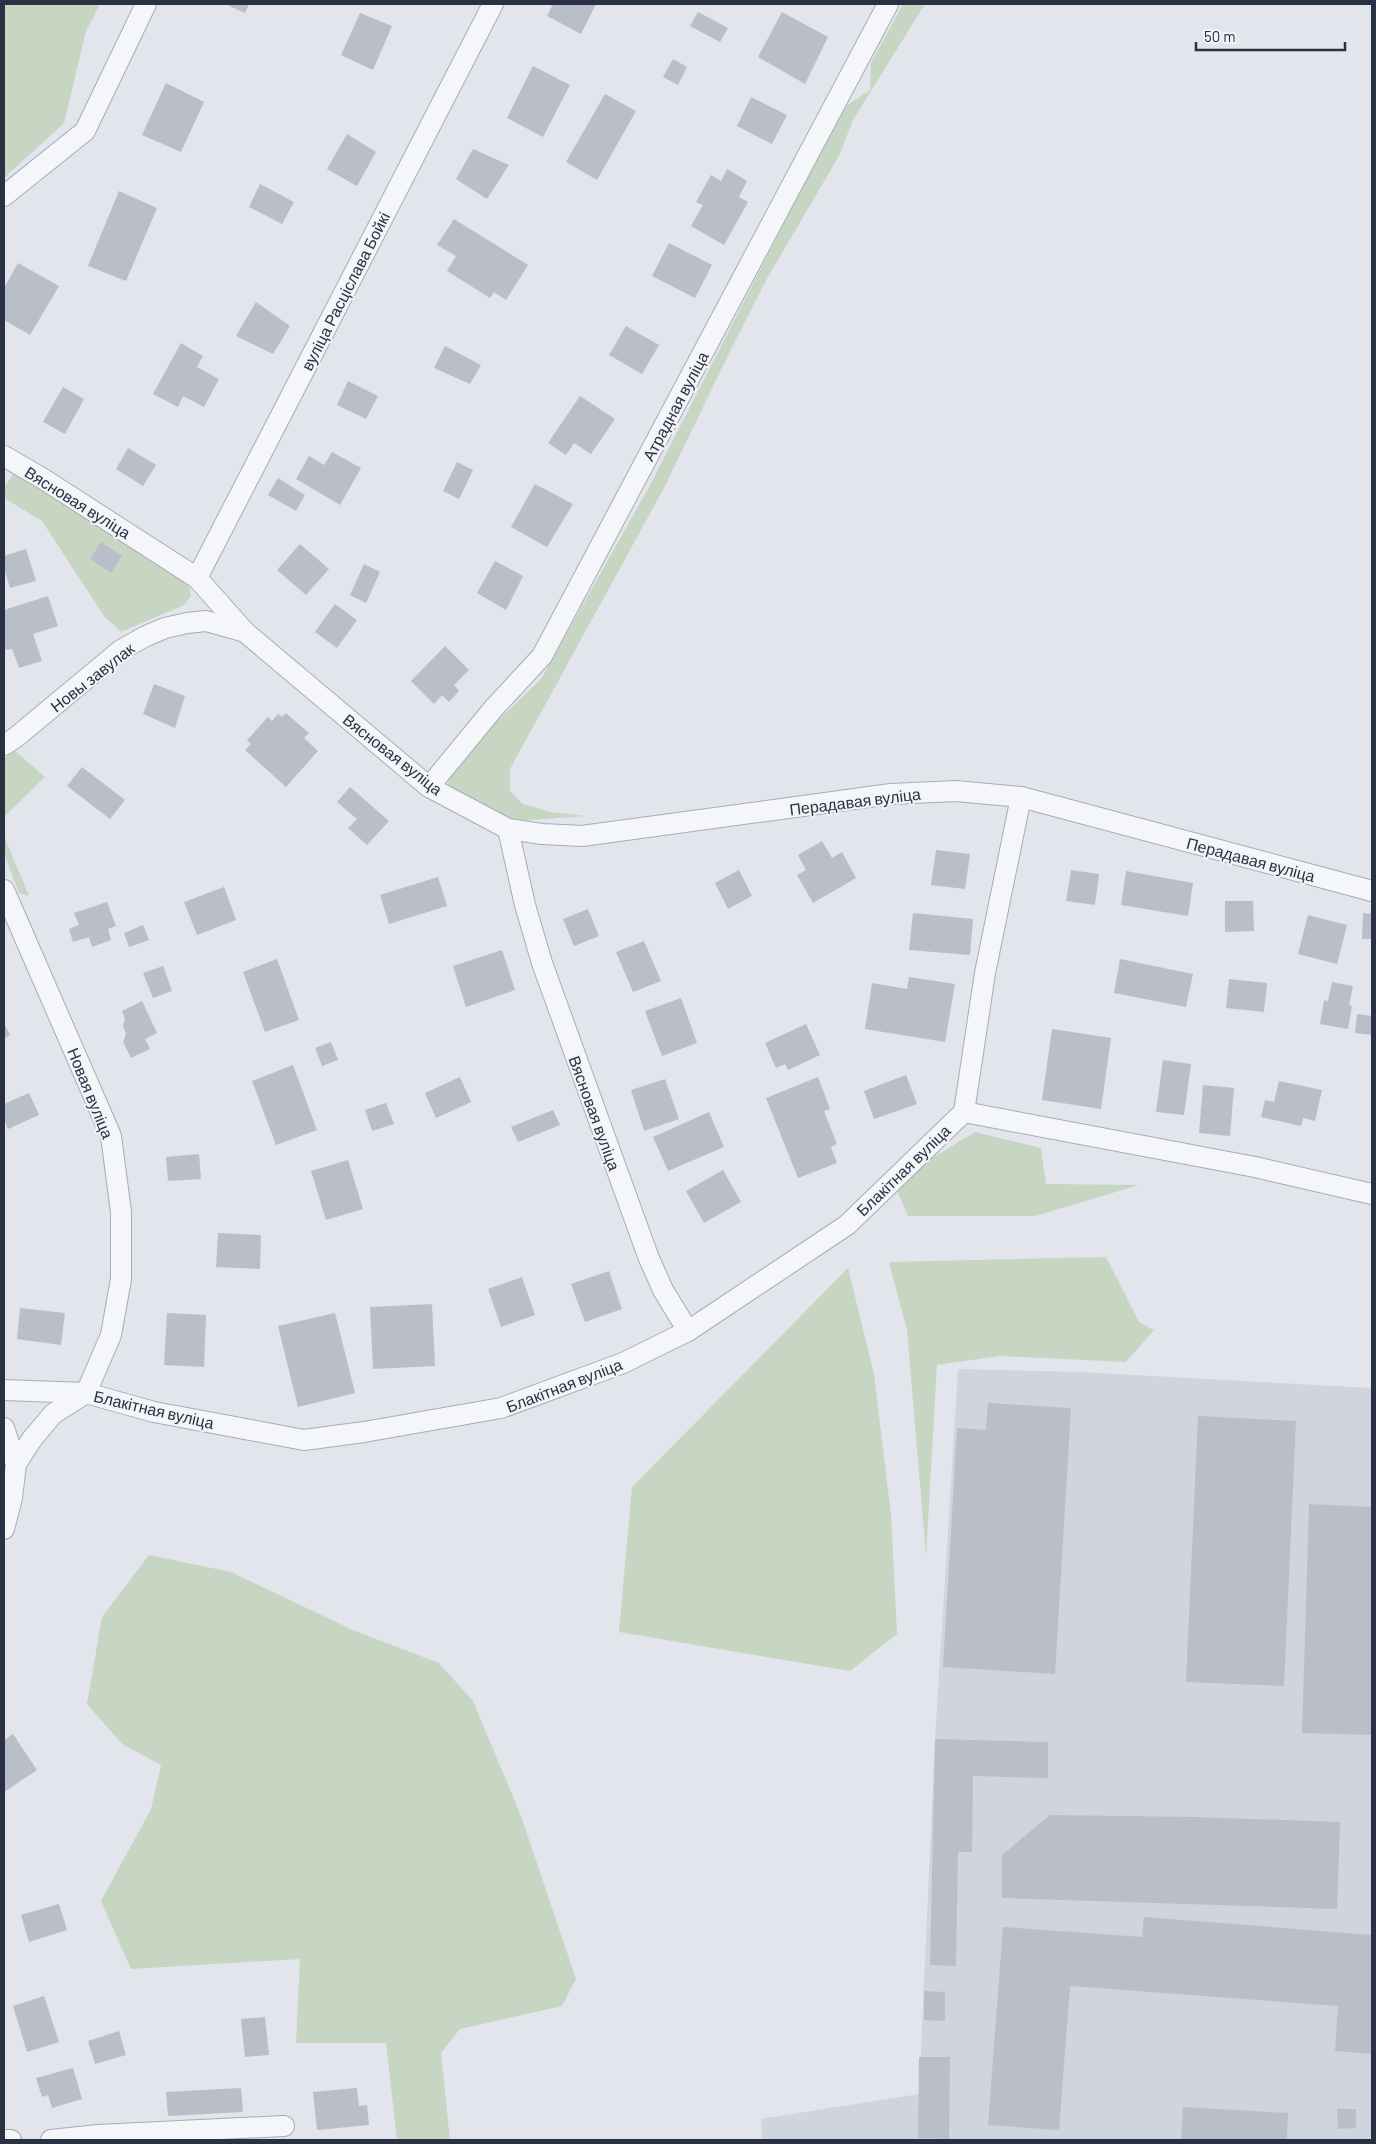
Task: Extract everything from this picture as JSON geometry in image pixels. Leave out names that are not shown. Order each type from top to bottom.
[{"type":"street","points":[[4,196],[85,132],[146,4]]},
{"type":"street","name":"вуліца Расціслава Бойкі","points":[[197,578],[493,4]]},
{"type":"street","name":"Атрадная вуліца","points":[[429,787],[494,709],[542,656],[888,4]]},
{"type":"street","name":"Вясновая вуліца","points":[[4,456],[45,480],[197,578],[245,632],[429,787],[508,829],[525,905],[542,963],[570,1044],[648,1256],[663,1290],[688,1331]]},
{"type":"street","name":"Новы завулак","points":[[4,745],[121,650],[146,636],[186,622],[206,621],[245,632]]},
{"type":"street","name":"Перадавая вуліца","points":[[508,829],[542,834],[582,836],[891,794],[956,791],[1020,797],[1372,891]]},
{"type":"street","name":"Блакітная вуліца","points":[[4,1390],[86,1393],[154,1412],[304,1440],[502,1408],[623,1363],[688,1331],[847,1225],[964,1112],[985,973],[1020,797]]},
{"type":"street","name":"Новая вуліца","points":[[4,890],[111,1136],[120,1212],[121,1279],[111,1335],[86,1393]]},
{"type":"street","name":"Блакітная вуліца","points":[[964,1112],[1256,1167],[1372,1194]]},
{"type":"street","points":[[16,1464],[32,1439],[53,1414],[86,1393]]},
{"type":"street","points":[[4,1428],[16,1464],[12,1498],[4,1529]]},
{"type":"street","points":[[51,2140],[98,2135],[284,2126]]},
{"type":"street","points":[[4,2140],[11,2140]]},
{"type":"shaded area","points":[[958,1369],[1080,1372],[1372,1388],[1372,2140],[762,2140],[761,2119],[919,2094],[935,1739]]},
{"type":"green space","points":[[4,4],[100,4],[86,31],[64,123],[4,178]]},
{"type":"green space","points":[[903,4],[925,4],[853,120],[839,156],[769,275],[664,488],[510,769],[510,791],[523,804],[551,812],[586,816],[515,821],[453,792],[448,784],[451,766],[541,679],[648,489],[846,106],[870,90],[871,63]]},
{"type":"green space","points":[[15,471],[182,580],[189,587],[191,596],[184,605],[121,632],[104,616],[42,521],[4,498],[4,488]]},
{"type":"green space","points":[[15,751],[45,777],[4,817],[4,758]]},
{"type":"green space","points":[[4,836],[29,896],[19,893],[4,853]]},
{"type":"green space","points":[[975,1132],[1041,1148],[1046,1184],[1139,1185],[1035,1216],[908,1216],[893,1182]]},
{"type":"green space","points":[[1106,1257],[1139,1322],[1154,1330],[1126,1362],[999,1356],[937,1365],[926,1555],[907,1330],[889,1262]]},
{"type":"green space","points":[[848,1268],[874,1374],[891,1515],[897,1634],[850,1671],[619,1632],[632,1487]]},
{"type":"green space","points":[[149,1555],[231,1572],[355,1631],[439,1663],[473,1701],[521,1816],[576,1979],[562,2006],[460,2029],[441,2053],[450,2140],[397,2140],[386,2043],[296,2043],[300,1959],[131,1969],[101,1901],[151,1809],[161,1765],[122,1744],[87,1704],[102,1617]]},
{"type":"building","points":[[225,4],[249,4],[245,13]]},
{"type":"building","points":[[553,4],[596,4],[581,34],[547,16]]},
{"type":"building","points":[[698,12],[728,28],[720,42],[690,26]]},
{"type":"building","points":[[782,12],[828,37],[805,84],[758,57]]},
{"type":"building","points":[[360,13],[392,26],[373,70],[341,55]]},
{"type":"building","points":[[673,59],[687,67],[678,85],[663,77]]},
{"type":"building","points":[[533,66],[570,85],[543,137],[507,118]]},
{"type":"building","points":[[166,83],[204,102],[181,152],[142,135]]},
{"type":"building","points":[[605,94],[636,111],[597,180],[566,162]]},
{"type":"building","points":[[751,97],[787,115],[772,144],[737,126]]},
{"type":"building","points":[[347,134],[376,152],[357,186],[327,169]]},
{"type":"building","points":[[473,149],[509,165],[487,199],[456,179]]},
{"type":"building","points":[[727,169],[747,181],[739,197],[748,202],[724,245],[691,226],[703,205],[696,202],[711,175],[721,181]]},
{"type":"building","points":[[260,184],[294,202],[282,224],[249,207]]},
{"type":"building","points":[[119,191],[157,208],[126,281],[88,266]]},
{"type":"building","points":[[454,219],[528,265],[506,300],[494,292],[490,298],[447,271],[456,256],[437,245]]},
{"type":"building","points":[[669,243],[712,265],[695,298],[652,276]]},
{"type":"building","points":[[18,263],[59,286],[30,335],[4,320],[4,288]]},
{"type":"building","points":[[256,302],[290,326],[273,354],[236,336]]},
{"type":"building","points":[[626,326],[659,345],[642,374],[609,355]]},
{"type":"building","points":[[181,343],[203,356],[197,367],[219,379],[204,407],[183,396],[178,407],[153,394]]},
{"type":"building","points":[[445,346],[481,365],[470,384],[434,368]]},
{"type":"building","points":[[348,381],[378,396],[366,419],[337,405]]},
{"type":"building","points":[[63,387],[84,399],[65,434],[43,422]]},
{"type":"building","points":[[580,396],[615,419],[591,454],[574,443],[566,455],[548,443]]},
{"type":"building","points":[[128,448],[156,465],[143,486],[116,469]]},
{"type":"building","points":[[332,452],[361,468],[340,505],[296,479],[309,456],[324,465]]},
{"type":"building","points":[[457,462],[473,470],[459,499],[443,491]]},
{"type":"building","points":[[278,478],[305,495],[296,511],[268,495]]},
{"type":"building","points":[[535,484],[573,504],[547,547],[511,527]]},
{"type":"building","points":[[101,542],[122,556],[111,573],[90,559]]},
{"type":"building","points":[[300,544],[329,569],[306,595],[277,570]]},
{"type":"building","points":[[26,549],[36,581],[10,588],[4,568],[4,556]]},
{"type":"building","points":[[495,561],[523,576],[506,610],[477,593]]},
{"type":"building","points":[[364,564],[380,572],[366,603],[350,595]]},
{"type":"building","points":[[48,596],[58,626],[33,634],[42,661],[19,668],[12,649],[4,650],[4,610]]},
{"type":"building","points":[[335,604],[357,620],[337,648],[315,632]]},
{"type":"building","points":[[445,646],[469,670],[454,685],[459,691],[449,702],[442,695],[434,704],[411,681]]},
{"type":"building","points":[[154,684],[185,696],[175,728],[143,714]]},
{"type":"building","points":[[286,713],[309,733],[304,738],[318,751],[286,787],[245,750],[251,744],[247,740],[268,717],[272,721],[278,714],[282,717]]},
{"type":"building","points":[[82,767],[125,800],[110,819],[67,786]]},
{"type":"building","points":[[350,787],[389,821],[367,845],[348,828],[357,819],[337,802]]},
{"type":"building","points":[[822,841],[832,858],[842,852],[856,878],[813,903],[797,875],[806,870],[798,855]]},
{"type":"building","points":[[936,850],[970,854],[965,889],[931,885]]},
{"type":"building","points":[[739,870],[752,896],[728,909],[715,883]]},
{"type":"building","points":[[1071,870],[1099,874],[1095,905],[1066,901]]},
{"type":"building","points":[[1126,871],[1193,883],[1188,916],[1121,905]]},
{"type":"building","points":[[438,877],[447,906],[389,924],[380,895]]},
{"type":"building","points":[[224,887],[236,920],[197,935],[184,902]]},
{"type":"building","points":[[1225,901],[1253,901],[1254,931],[1225,932]]},
{"type":"building","points":[[107,902],[116,926],[108,929],[111,940],[92,947],[89,937],[73,942],[69,929],[79,925],[74,913]]},
{"type":"building","points":[[588,909],[599,936],[574,946],[563,919]]},
{"type":"building","points":[[913,913],[973,919],[970,955],[909,950]]},
{"type":"building","points":[[1363,913],[1372,914],[1372,939],[1362,939]]},
{"type":"building","points":[[1308,915],[1347,925],[1337,964],[1298,954]]},
{"type":"building","points":[[143,925],[149,940],[129,947],[124,933]]},
{"type":"building","points":[[644,941],[661,981],[633,992],[616,952]]},
{"type":"building","points":[[502,950],[515,990],[466,1007],[453,966]]},
{"type":"building","points":[[277,959],[299,1020],[265,1032],[243,972]]},
{"type":"building","points":[[1120,959],[1193,974],[1186,1007],[1114,993]]},
{"type":"building","points":[[163,966],[172,991],[153,998],[143,973]]},
{"type":"building","points":[[909,977],[955,984],[945,1042],[865,1029],[872,983],[907,989]]},
{"type":"building","points":[[1229,979],[1267,983],[1264,1012],[1226,1008]]},
{"type":"building","points":[[1332,982],[1353,986],[1349,1005],[1352,1006],[1348,1029],[1320,1024],[1324,1000],[1328,1001]]},
{"type":"building","points":[[681,998],[697,1043],[662,1056],[645,1011]]},
{"type":"building","points":[[142,1001],[157,1033],[145,1039],[150,1049],[131,1058],[123,1042],[126,1034],[123,1026],[125,1019],[122,1011]]},
{"type":"building","points":[[1357,1014],[1372,1016],[1372,1035],[1355,1033]]},
{"type":"building","points":[[4,1023],[10,1035],[4,1039]]},
{"type":"building","points":[[806,1024],[820,1055],[788,1070],[785,1064],[776,1068],[765,1043]]},
{"type":"building","points":[[1052,1029],[1111,1038],[1101,1109],[1042,1100]]},
{"type":"building","points":[[331,1042],[338,1060],[322,1066],[315,1048]]},
{"type":"building","points":[[1163,1060],[1191,1064],[1184,1115],[1156,1112]]},
{"type":"building","points":[[293,1065],[317,1130],[276,1145],[252,1081]]},
{"type":"building","points":[[906,1075],[917,1104],[874,1119],[864,1091]]},
{"type":"building","points":[[460,1077],[471,1102],[436,1118],[425,1093]]},
{"type":"building","points":[[818,1077],[830,1109],[824,1111],[837,1144],[831,1147],[837,1163],[798,1178],[766,1098]]},
{"type":"building","points":[[665,1079],[679,1119],[644,1131],[631,1090]]},
{"type":"building","points":[[1279,1081],[1322,1090],[1315,1121],[1303,1118],[1301,1126],[1261,1117],[1265,1100],[1274,1102]]},
{"type":"building","points":[[1203,1085],[1234,1088],[1230,1136],[1199,1133]]},
{"type":"building","points":[[29,1093],[39,1115],[8,1129],[4,1119],[4,1104]]},
{"type":"building","points":[[386,1103],[394,1124],[372,1131],[365,1110]]},
{"type":"building","points":[[553,1110],[560,1125],[518,1142],[511,1127]]},
{"type":"building","points":[[709,1112],[724,1147],[668,1171],[653,1137]]},
{"type":"building","points":[[199,1154],[201,1179],[168,1181],[166,1157]]},
{"type":"building","points":[[348,1160],[363,1209],[326,1220],[311,1171]]},
{"type":"building","points":[[723,1170],[741,1202],[704,1223],[686,1191]]},
{"type":"building","points":[[218,1233],[261,1235],[260,1269],[216,1267]]},
{"type":"building","points":[[609,1271],[622,1309],[585,1322],[571,1284]]},
{"type":"building","points":[[522,1277],[535,1315],[501,1327],[488,1289]]},
{"type":"building","points":[[432,1304],[435,1366],[373,1369],[370,1307]]},
{"type":"building","points":[[20,1308],[65,1313],[61,1345],[17,1339]]},
{"type":"building","points":[[167,1313],[206,1315],[204,1367],[164,1365]]},
{"type":"building","points":[[335,1313],[355,1393],[298,1407],[278,1326]]},
{"type":"building","points":[[988,1403],[1071,1408],[1055,1674],[943,1667],[957,1428],[986,1430]]},
{"type":"building","points":[[1198,1416],[1296,1421],[1284,1686],[1186,1682]]},
{"type":"building","points":[[1309,1504],[1372,1507],[1372,1735],[1302,1733]]},
{"type":"building","points":[[13,1734],[37,1770],[4,1792],[4,1740]]},
{"type":"building","points":[[935,1739],[1048,1742],[1048,1778],[973,1776],[972,1852],[958,1852],[956,1966],[930,1965]]},
{"type":"building","points":[[1050,1815],[1196,1817],[1340,1822],[1337,1909],[1002,1898],[1002,1855]]},
{"type":"building","points":[[59,1904],[67,1930],[29,1942],[21,1915]]},
{"type":"building","points":[[1144,1917],[1372,1935],[1372,2054],[1335,2051],[1338,2006],[1070,1986],[1059,2130],[988,2125],[1003,1927],[1142,1937]]},
{"type":"building","points":[[924,1991],[945,1992],[945,2021],[924,2020]]},
{"type":"building","points":[[44,1996],[59,2042],[27,2052],[13,2006]]},
{"type":"building","points":[[265,2017],[269,2055],[245,2057],[241,2019]]},
{"type":"building","points":[[119,2031],[126,2055],[95,2064],[88,2041]]},
{"type":"building","points":[[919,2057],[950,2057],[949,2139],[918,2138]]},
{"type":"building","points":[[73,2068],[82,2099],[52,2108],[48,2095],[42,2097],[36,2078]]},
{"type":"building","points":[[241,2088],[243,2112],[168,2116],[166,2092]]},
{"type":"building","points":[[357,2088],[359,2106],[367,2105],[369,2125],[317,2130],[313,2092]]},
{"type":"building","points":[[1183,2107],[1288,2113],[1287,2140],[1181,2140]]},
{"type":"building","points":[[1337,2109],[1356,2109],[1356,2128],[1338,2129]]}]
